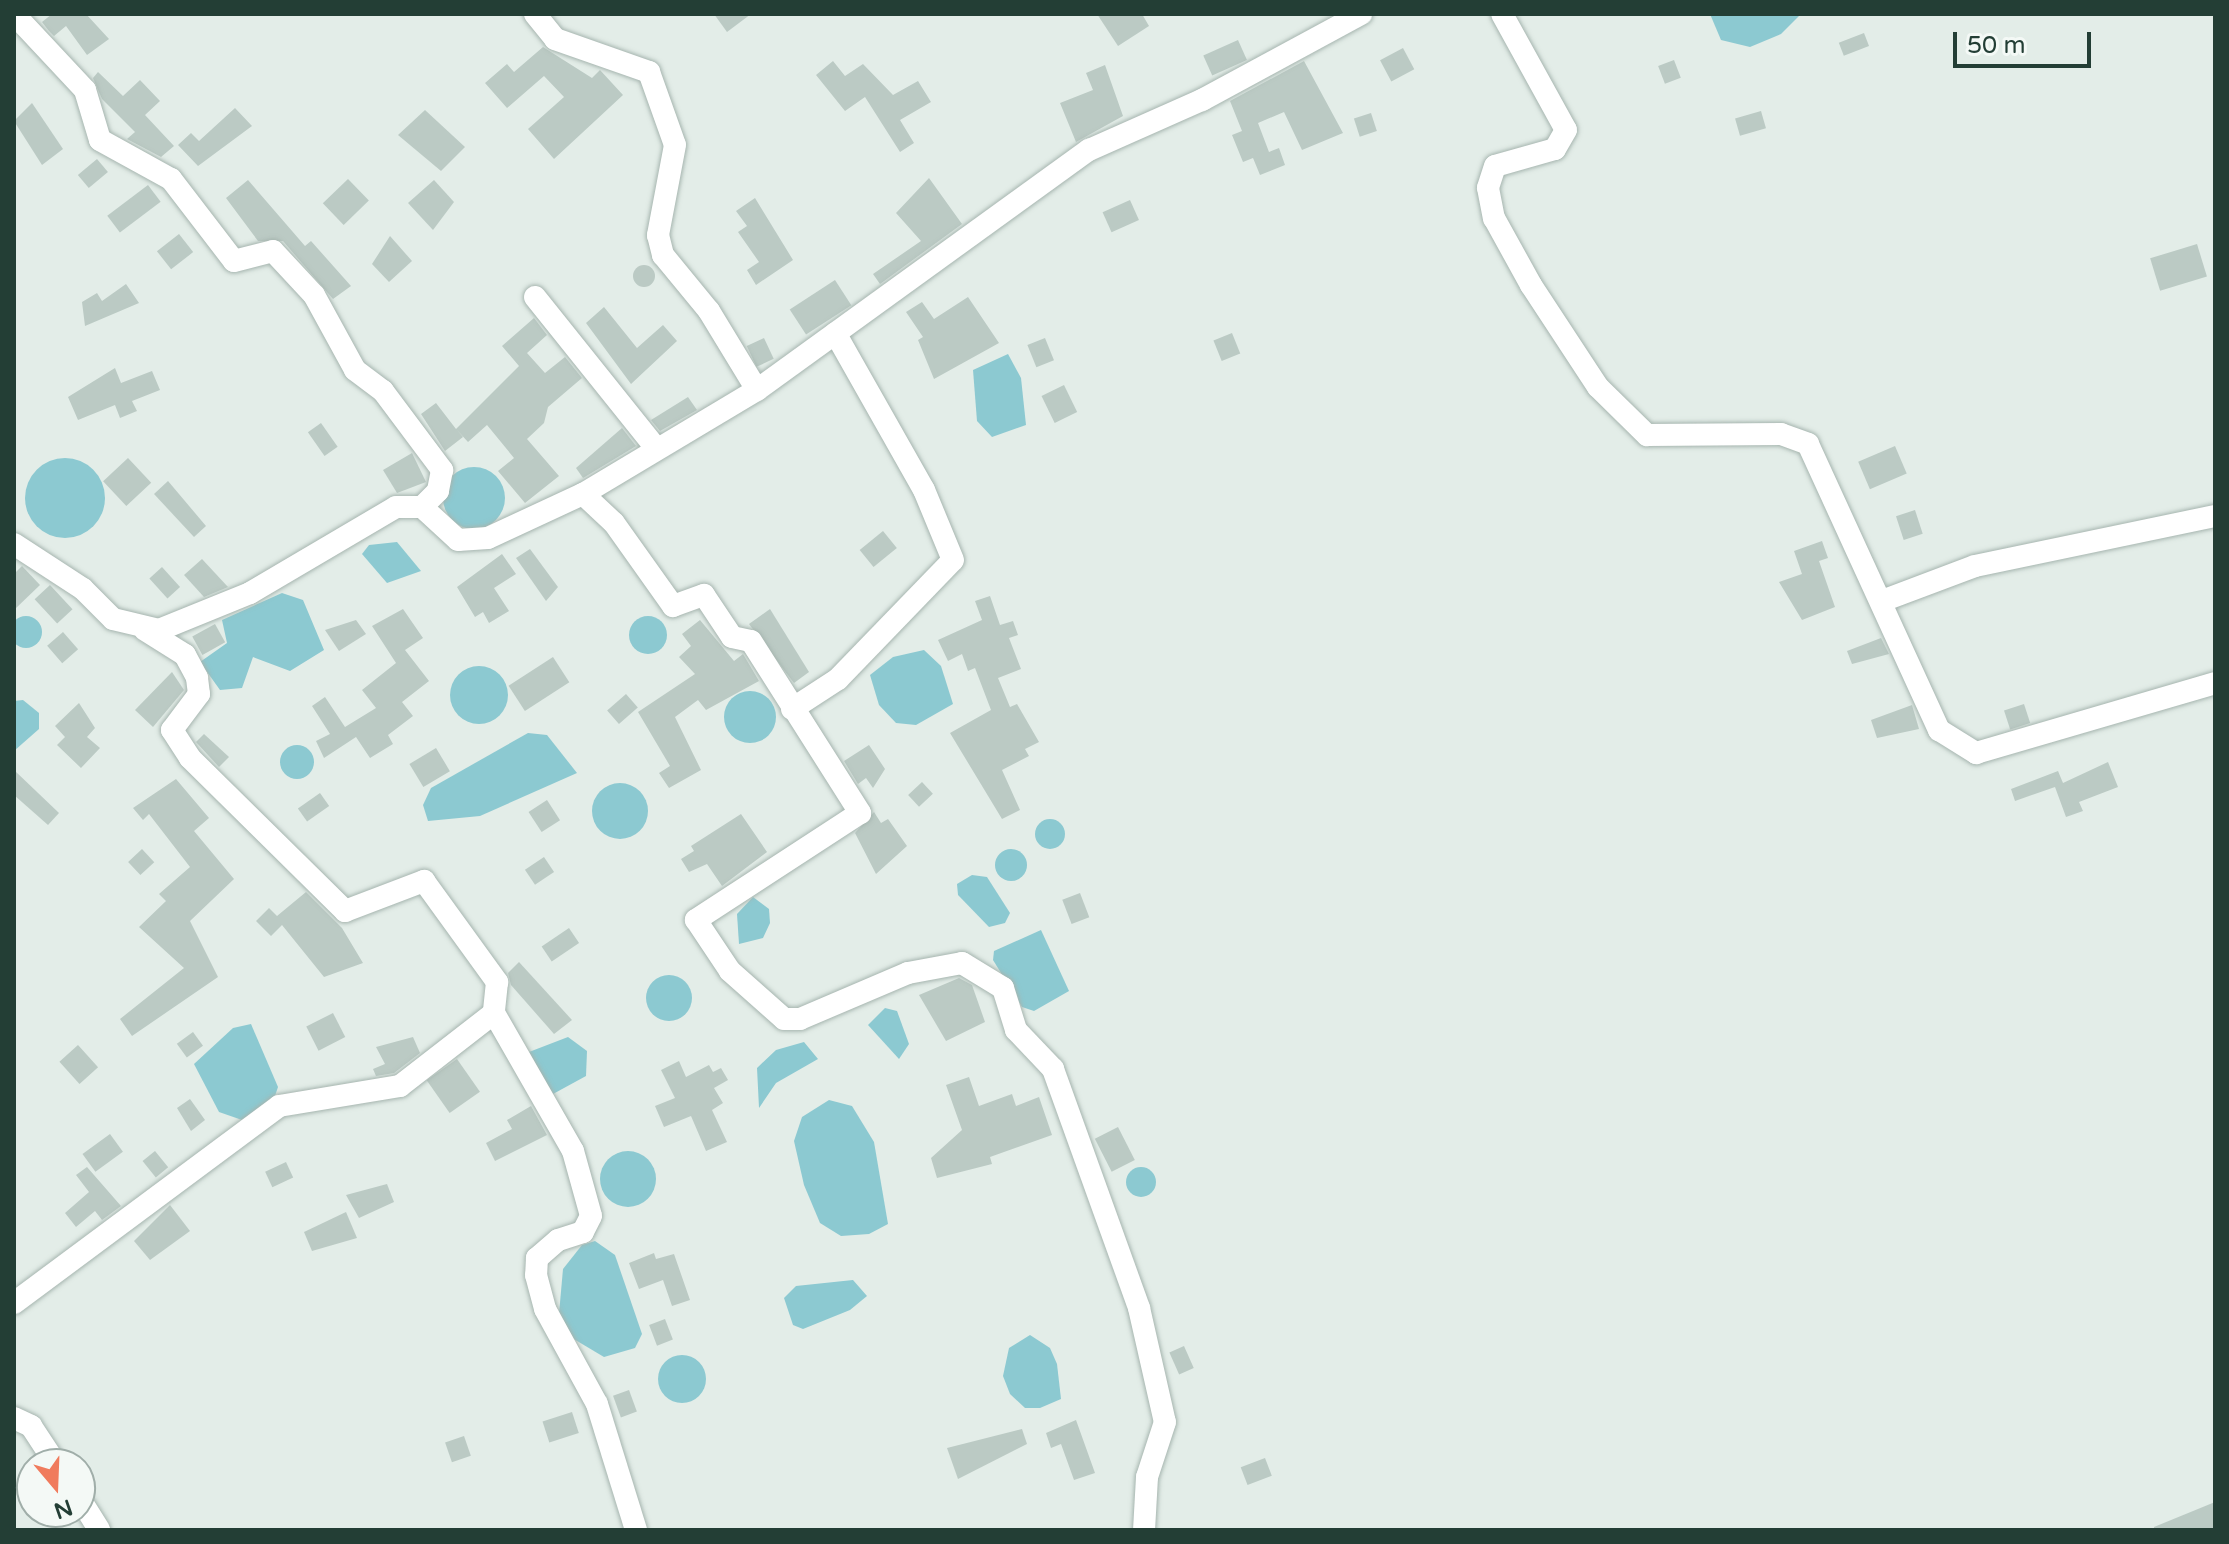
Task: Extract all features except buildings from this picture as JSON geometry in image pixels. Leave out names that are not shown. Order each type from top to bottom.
[{"type":"street","points":[[14,14],[79,82],[100,140],[171,179],[234,261],[273,251],[314,295],[355,370],[383,391],[442,470],[438,491],[422,507],[380,513],[250,593],[199,618],[145,630]]},
{"type":"street","points":[[535,14],[555,39],[649,72],[675,145],[658,235],[663,255],[709,311],[757,390]]},
{"type":"street","points":[[422,507],[470,542],[583,494],[655,447],[757,390],[1089,150],[1202,100],[1361,14]]},
{"type":"street","points":[[1502,14],[1566,130],[1555,149],[1495,166],[1488,188],[1494,218],[1531,285],[1598,387],[1647,435],[1781,434],[1808,444],[1939,730],[1976,753],[2215,683]]},
{"type":"street","points":[[535,297],[655,447]]},
{"type":"street","points":[[792,709],[838,679],[953,560],[931,504],[835,333]]},
{"type":"street","points":[[583,494],[614,523],[673,606],[704,595],[732,637],[751,641],[860,816],[788,855],[699,918],[698,926],[730,971],[784,1019],[800,1019],[942,963],[962,963],[1003,988],[1016,1030],[1053,1069],[1139,1308],[1165,1422],[1147,1477],[1144,1530]]},
{"type":"street","points":[[1882,601],[1975,566],[2215,516]]},
{"type":"street","points":[[14,544],[83,589],[113,619],[145,630],[185,655],[197,678],[199,694],[172,730],[190,758],[345,911],[411,882],[433,888],[497,982],[494,1013],[573,1151],[591,1216],[583,1232],[537,1258],[536,1275],[545,1309],[597,1404],[636,1530]]},
{"type":"street","points":[[14,1303],[279,1106],[400,1086],[494,1013]]},
{"type":"street","points":[[14,1418],[31,1426],[45,1448]]},
{"type":"water","points":[[1710,14],[1801,14],[1781,34],[1750,47],[1721,40]]},
{"type":"water","points":[[1008,354],[1021,378],[1026,425],[992,437],[977,421],[973,370]]},
{"type":"water","points":[[57,458],[73,458],[94,469],[105,490],[105,506],[94,527],[73,538],[57,538],[43,532],[31,520],[25,506],[25,490],[31,476],[43,464]]},
{"type":"water","points":[[474,467],[486,469],[496,476],[503,486],[503,510],[496,520],[486,527],[474,529],[462,527],[452,520],[445,510],[443,498],[445,486],[452,476],[462,469]]},
{"type":"water","points":[[397,542],[421,571],[387,583],[362,554],[369,545]]},
{"type":"water","points":[[282,593],[303,600],[324,650],[290,671],[253,657],[242,688],[220,690],[200,662],[227,643],[222,620]]},
{"type":"water","points":[[26,616],[38,620],[42,632],[38,644],[26,648],[14,644],[10,632],[14,620]]},
{"type":"water","points":[[648,616],[662,621],[667,635],[662,649],[648,654],[634,649],[629,635],[634,621]]},
{"type":"water","points":[[924,650],[941,666],[953,704],[916,725],[896,723],[879,705],[870,675],[893,657]]},
{"type":"water","points":[[479,666],[500,674],[508,695],[500,716],[479,724],[458,716],[450,695],[458,674]]},
{"type":"water","points":[[750,691],[769,698],[776,717],[769,736],[750,743],[731,736],[724,717],[731,698]]},
{"type":"water","points":[[23,700],[39,713],[39,729],[14,751],[14,701]]},
{"type":"water","points":[[528,733],[547,735],[577,773],[480,816],[428,821],[423,805],[431,788]]},
{"type":"water","points":[[297,745],[309,750],[314,762],[309,774],[297,779],[285,774],[280,762],[285,750]]},
{"type":"water","points":[[620,783],[640,791],[648,811],[640,831],[620,839],[600,831],[592,811],[600,791]]},
{"type":"water","points":[[1050,819],[1061,823],[1065,834],[1061,845],[1050,849],[1039,845],[1035,834],[1039,823]]},
{"type":"water","points":[[1011,849],[1023,853],[1027,865],[1023,877],[1011,881],[999,877],[995,865],[999,853]]},
{"type":"water","points":[[972,875],[987,877],[1010,913],[1005,923],[989,927],[958,895],[957,884]]},
{"type":"water","points":[[753,897],[769,909],[770,923],[763,938],[739,944],[737,914]]},
{"type":"water","points":[[1041,930],[1069,991],[1034,1011],[1022,1007],[993,960],[994,951]]},
{"type":"water","points":[[669,975],[685,982],[692,998],[685,1014],[669,1021],[653,1014],[646,998],[653,982]]},
{"type":"water","points":[[885,1008],[897,1011],[909,1044],[899,1059],[868,1025]]},
{"type":"water","points":[[251,1024],[278,1087],[273,1102],[242,1120],[219,1112],[194,1064],[233,1028]]},
{"type":"water","points":[[568,1037],[587,1051],[586,1076],[553,1094],[529,1052]]},
{"type":"water","points":[[804,1042],[818,1059],[776,1083],[759,1108],[757,1068],[776,1050]]},
{"type":"water","points":[[829,1100],[852,1106],[874,1142],[888,1224],[869,1234],[841,1236],[820,1223],[804,1185],[794,1141],[802,1117]]},
{"type":"water","points":[[628,1151],[648,1159],[656,1179],[648,1199],[628,1207],[608,1199],[600,1179],[608,1159]]},
{"type":"water","points":[[1141,1167],[1147,1168],[1155,1176],[1155,1188],[1147,1196],[1141,1197],[1135,1196],[1127,1188],[1126,1182],[1127,1176],[1135,1168]]},
{"type":"water","points":[[595,1241],[615,1255],[642,1334],[635,1348],[604,1357],[567,1335],[559,1314],[563,1269],[582,1245]]},
{"type":"water","points":[[853,1280],[867,1296],[850,1310],[803,1329],[793,1325],[784,1298],[796,1286]]},
{"type":"water","points":[[1030,1335],[1050,1348],[1057,1364],[1061,1399],[1040,1408],[1025,1408],[1010,1394],[1003,1376],[1009,1348]]},
{"type":"water","points":[[682,1355],[699,1362],[706,1379],[699,1396],[682,1403],[665,1396],[658,1379],[665,1362]]}]
